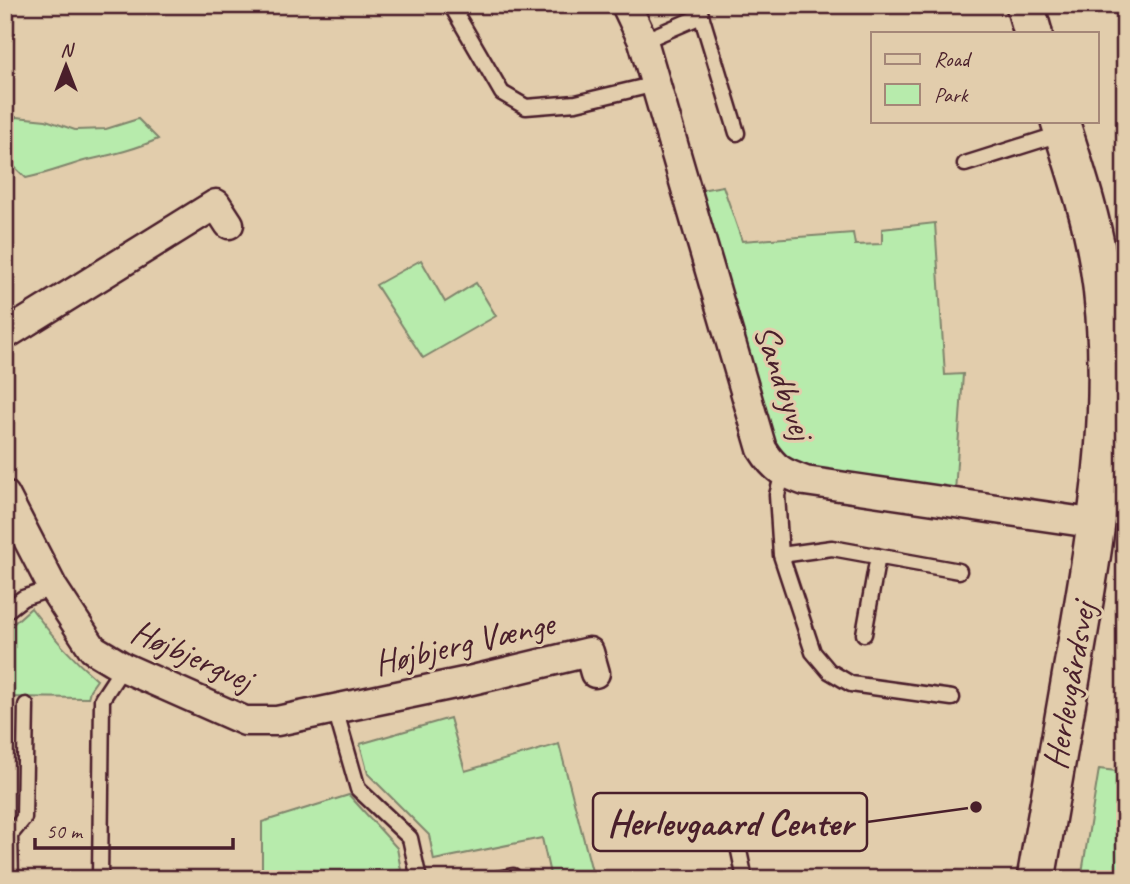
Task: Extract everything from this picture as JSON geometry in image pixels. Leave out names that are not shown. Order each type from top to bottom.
[{"type":"street","name":"Sandbyvej","points":[[626,5],[643,41],[762,449],[771,464],[783,473],[805,481],[1098,524]]},
{"type":"street","points":[[1025,5],[1033,32]]},
{"type":"street","name":"Herlevgårdsvej","points":[[1036,879],[1098,524],[1116,392],[1098,259],[1084,195],[1062,127]]},
{"type":"street","points":[[5,335],[216,204],[229,224]]},
{"type":"street","name":"Højbjergvej","points":[[5,495],[53,588],[93,649],[123,667],[245,721],[276,721],[335,709]]},
{"type":"street","name":"Højbjerg Vænge","points":[[335,709],[589,652],[595,673]]},
{"type":"lane","points":[[451,5],[502,93],[526,107],[576,103],[656,84]]},
{"type":"lane","points":[[643,41],[700,11],[737,133]]},
{"type":"lane","points":[[965,164],[1062,127]]},
{"type":"lane","points":[[783,473],[776,495],[781,555],[813,652],[829,671],[851,684],[952,698]]},
{"type":"lane","points":[[781,555],[832,548],[959,571]]},
{"type":"lane","points":[[864,634],[878,556]]},
{"type":"lane","points":[[5,612],[23,598],[53,588]]},
{"type":"lane","points":[[100,879],[102,699],[123,667]]},
{"type":"lane","points":[[10,879],[8,831],[24,818],[26,705]]},
{"type":"lane","points":[[335,709],[358,789],[410,838],[419,879]]},
{"type":"lane","points":[[739,852],[745,879]]},
{"type":"lane","points":[[497,879],[513,876],[514,879]]},
{"type":"green space","points":[[16,117],[46,120],[75,130],[106,129],[138,119],[158,139],[26,178],[5,158],[5,123]]},
{"type":"green space","points":[[723,186],[742,241],[853,233],[855,245],[882,244],[882,229],[935,223],[945,375],[963,374],[955,492],[792,463],[776,452],[695,191]]},
{"type":"green space","points":[[421,260],[445,302],[476,283],[496,316],[423,358],[376,285]]},
{"type":"green space","points":[[31,608],[62,646],[97,680],[88,698],[5,697],[5,636],[13,624]]},
{"type":"green space","points":[[450,718],[465,771],[559,744],[594,879],[551,879],[542,838],[434,860],[429,835],[368,774],[360,744]]},
{"type":"green space","points":[[1099,769],[1125,772],[1125,879],[1081,879]]},
{"type":"green space","points":[[349,795],[397,848],[401,870],[356,879],[262,879],[262,822]]},
{"type":"place","name":"Herlevgaard Center","points":[[976,807]]}]
